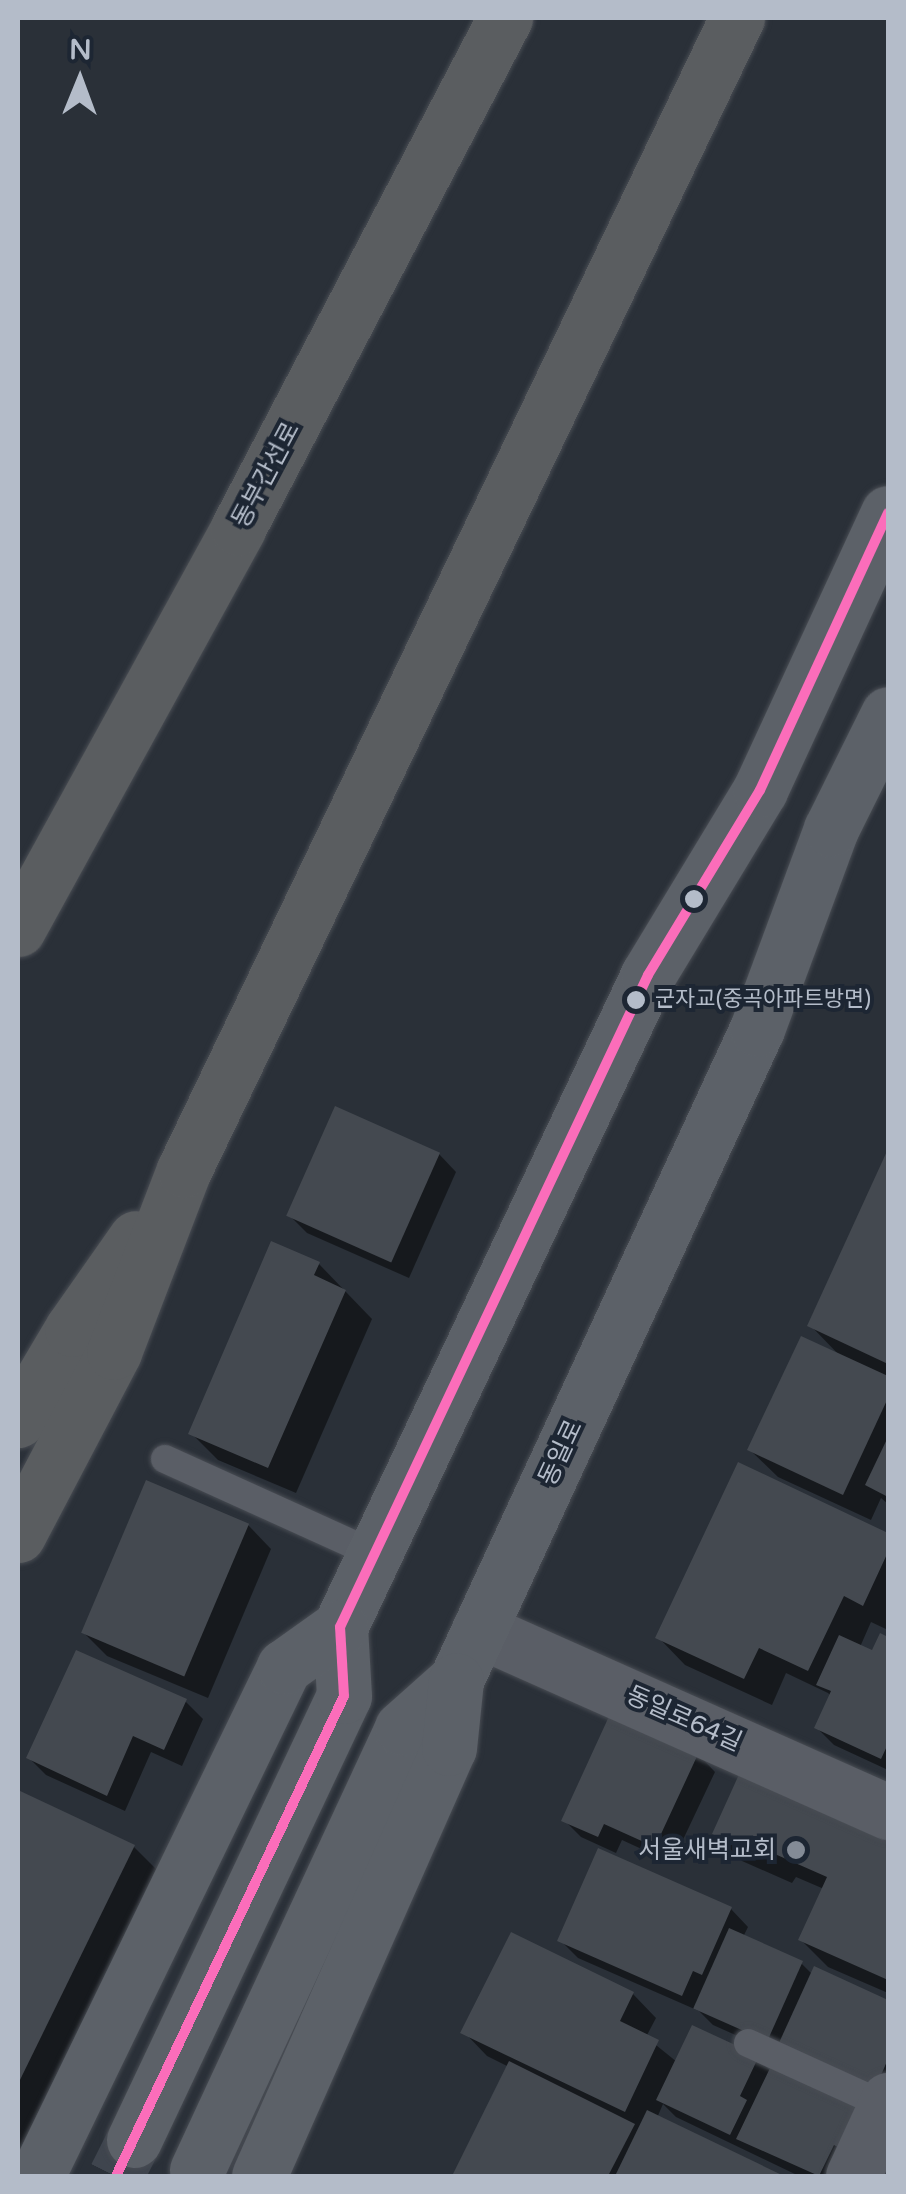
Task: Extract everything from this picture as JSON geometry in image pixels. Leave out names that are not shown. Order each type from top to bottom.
[{"type":"highway","name":"동부간선로","points":[[18,928],[247,511],[506,18]]},
{"type":"highway","points":[[18,1536],[114,1352],[184,1170],[737,18]]},
{"type":"highway","points":[[18,1420],[72,1329],[184,1170]]},
{"type":"main road","points":[[134,2140],[344,1696],[340,1628],[374,1554],[648,976],[760,790],[888,513]]},
{"type":"main road","name":"동일로","points":[[197,2170],[402,1728],[456,1680],[757,1029],[831,829],[884,733]]},
{"type":"main road","points":[[37,2176],[284,1667],[340,1628]]},
{"type":"main road","points":[[260,2176],[449,1748],[456,1680]]},
{"type":"street","name":"동일로64길","points":[[478,1630],[888,1812]]},
{"type":"street","points":[[852,2176],[887,2103]]},
{"type":"lane","points":[[165,1459],[374,1554]]},
{"type":"lane","points":[[748,2043],[887,2103]]},
{"type":"building","points":[[335,1106],[440,1153],[391,1262],[286,1216]]},
{"type":"building","points":[[888,1149],[888,1364],[807,1326]]},
{"type":"building","points":[[271,1241],[320,1262],[314,1275],[346,1290],[268,1468],[188,1434]]},
{"type":"building","points":[[801,1336],[888,1376],[888,1398],[843,1495],[747,1450]]},
{"type":"building","points":[[888,1437],[888,1497],[865,1485]]},
{"type":"building","points":[[738,1462],[888,1533],[888,1552],[863,1606],[844,1596],[808,1671],[759,1648],[744,1679],[655,1638]]},
{"type":"building","points":[[146,1480],[249,1524],[184,1677],[81,1633]]},
{"type":"building","points":[[880,1633],[888,1637],[888,1744],[881,1759],[814,1728],[831,1691],[816,1685],[839,1635],[872,1650]]},
{"type":"building","points":[[76,1650],[187,1699],[164,1750],[133,1736],[107,1796],[26,1758]]},
{"type":"building","points":[[611,1712],[699,1752],[655,1847],[604,1824],[598,1837],[561,1821]]},
{"type":"building","points":[[741,1770],[888,1836],[888,1980],[798,1940],[827,1877],[768,1851],[765,1858],[712,1834]]},
{"type":"building","points":[[18,1790],[135,1845],[18,2084]]},
{"type":"building","points":[[598,1848],[732,1907],[702,1975],[693,1971],[682,1996],[557,1941]]},
{"type":"building","points":[[729,1928],[803,1961],[767,2041],[693,2008]]},
{"type":"building","points":[[511,1932],[634,1992],[620,2021],[659,2040],[625,2112],[460,2033]]},
{"type":"building","points":[[814,1966],[888,2000],[888,2059],[875,2089],[778,2045]]},
{"type":"building","points":[[692,2025],[759,2056],[740,2096],[747,2100],[730,2135],[656,2100]]},
{"type":"building","points":[[509,2061],[635,2124],[608,2176],[452,2176]]},
{"type":"building","points":[[771,2066],[864,2111],[845,2151],[834,2145],[819,2176],[736,2139]]},
{"type":"building","points":[[647,2110],[784,2176],[615,2176]]},
{"type":"tunnel","points":[[116,2176],[134,2140]]},
{"type":"transit line","points":[[116,2176],[344,1696],[340,1627],[648,975],[760,790],[888,513]]},
{"type":"place","name":"군자교(중곡아파트방면)","points":[[636,1000]]},
{"type":"place","name":"서울새벽교회","points":[[796,1850]]}]
